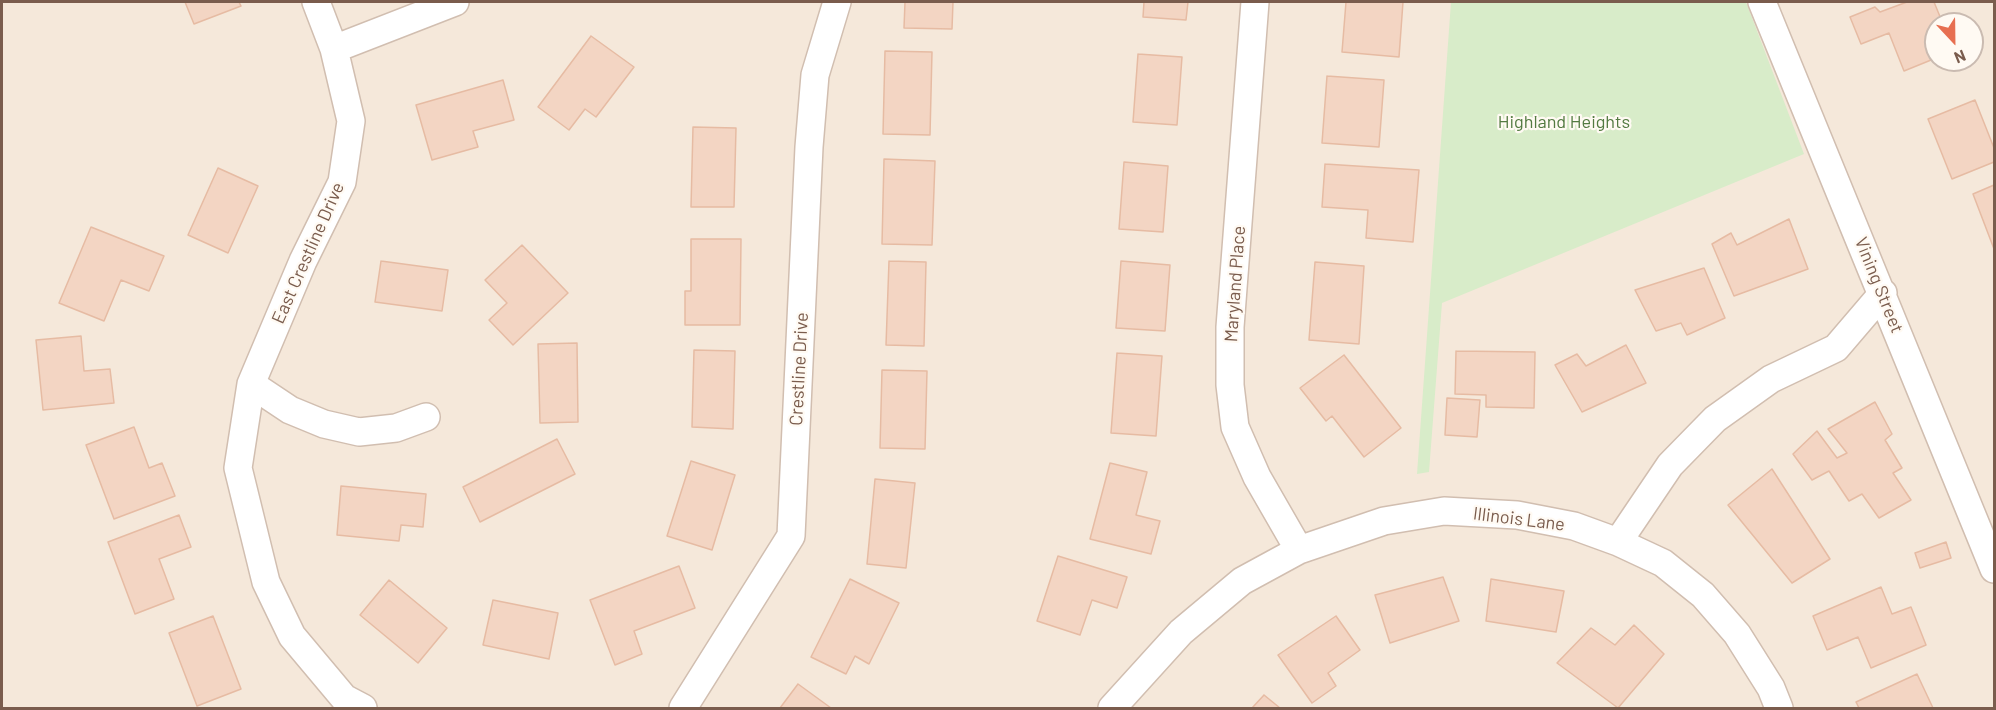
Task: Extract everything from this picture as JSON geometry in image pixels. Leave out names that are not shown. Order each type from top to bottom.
[{"type":"street","name":"East Crestline Drive","points":[[316,2],[334,49],[351,121],[342,182],[303,261],[251,384],[238,468],[266,582],[292,636],[344,698],[363,708]]},
{"type":"street","points":[[334,49],[455,2]]},
{"type":"street","name":"Crestline Drive","points":[[683,708],[791,536],[809,147],[815,75],[837,2]]},
{"type":"street","name":"Maryland Place","points":[[1255,2],[1230,327],[1230,385],[1235,427],[1257,477],[1299,550]]},
{"type":"street","name":"Vining Street","points":[[1762,2],[1995,569]]},
{"type":"street","points":[[1618,542],[1670,465],[1715,418],[1771,378],[1836,348],[1883,293]]},
{"type":"street","points":[[251,384],[290,410],[324,424],[359,432],[396,428],[426,417]]},
{"type":"street","name":"Illinois Lane","points":[[1112,708],[1181,632],[1242,581],[1299,550],[1384,521],[1444,511],[1518,514],[1574,526],[1618,542],[1663,563],[1702,595],[1737,634],[1771,688],[1779,708]]},
{"type":"shaded area","points":[[2,2],[1994,2],[1994,708],[2,708]]},
{"type":"green space","name":"Highland Heights","points":[[1451,2],[1746,2],[1804,154],[1442,303],[1429,472],[1417,474]]},
{"type":"building","points":[[185,2],[239,2],[241,6],[194,24]]},
{"type":"building","points":[[905,2],[953,2],[952,29],[904,28]]},
{"type":"building","points":[[1144,2],[1188,2],[1186,20],[1143,17]]},
{"type":"building","points":[[1346,2],[1403,2],[1399,57],[1342,52]]},
{"type":"building","points":[[1907,2],[1934,2],[1938,12],[1924,12],[1924,63],[1904,71],[1889,33],[1861,44],[1850,17],[1875,7],[1880,12]]},
{"type":"building","points":[[591,36],[634,67],[596,117],[585,109],[569,130],[538,107]]},
{"type":"building","points":[[885,51],[932,52],[930,135],[883,134]]},
{"type":"building","points":[[1138,54],[1182,57],[1177,125],[1133,122]]},
{"type":"building","points":[[1327,76],[1384,80],[1379,147],[1322,143]]},
{"type":"building","points":[[503,80],[514,120],[473,131],[478,147],[432,160],[416,105]]},
{"type":"building","points":[[1975,100],[1994,148],[1994,162],[1952,179],[1928,119]]},
{"type":"building","points":[[693,127],[736,128],[734,207],[691,207]]},
{"type":"building","points":[[884,159],[935,161],[932,245],[882,244]]},
{"type":"building","points":[[1124,162],[1168,166],[1163,232],[1119,229]]},
{"type":"building","points":[[1325,164],[1419,170],[1413,242],[1366,238],[1368,210],[1322,207]]},
{"type":"building","points":[[218,168],[258,186],[228,253],[188,235]]},
{"type":"building","points":[[1994,185],[1994,249],[1973,194]]},
{"type":"building","points":[[1789,219],[1808,269],[1734,296],[1712,244],[1731,233],[1737,245]]},
{"type":"building","points":[[91,227],[164,256],[149,291],[121,280],[104,321],[59,303]]},
{"type":"building","points":[[691,239],[741,239],[740,325],[685,325],[685,291],[691,291]]},
{"type":"building","points":[[522,245],[568,293],[513,345],[489,320],[507,303],[485,280]]},
{"type":"building","points":[[381,261],[448,270],[442,311],[375,302]]},
{"type":"building","points":[[889,261],[926,262],[924,346],[886,345]]},
{"type":"building","points":[[1121,261],[1170,265],[1165,331],[1116,328]]},
{"type":"building","points":[[1315,262],[1364,266],[1359,344],[1309,340]]},
{"type":"building","points":[[1704,268],[1725,318],[1687,335],[1681,323],[1656,331],[1635,290]]},
{"type":"building","points":[[81,336],[84,371],[110,369],[114,403],[43,410],[36,340]]},
{"type":"building","points":[[577,343],[578,422],[540,423],[538,344]]},
{"type":"building","points":[[1626,345],[1646,383],[1582,412],[1555,365],[1577,354],[1586,366]]},
{"type":"building","points":[[694,350],[735,351],[733,429],[692,427]]},
{"type":"building","points":[[1456,351],[1535,352],[1534,408],[1486,407],[1486,395],[1455,394]]},
{"type":"building","points":[[1117,353],[1162,356],[1156,436],[1111,433]]},
{"type":"building","points":[[1344,355],[1401,428],[1364,457],[1332,416],[1326,421],[1300,388]]},
{"type":"building","points":[[882,370],[927,371],[925,449],[880,448]]},
{"type":"building","points":[[1447,398],[1480,400],[1477,437],[1445,435]]},
{"type":"building","points":[[1875,402],[1892,434],[1885,440],[1902,468],[1893,473],[1911,500],[1879,518],[1862,494],[1849,501],[1829,471],[1812,480],[1793,454],[1817,431],[1837,458],[1847,453],[1828,429]]},
{"type":"building","points":[[134,427],[149,468],[162,463],[175,496],[114,519],[86,445]]},
{"type":"building","points":[[557,439],[575,474],[480,522],[463,487]]},
{"type":"building","points":[[691,461],[735,475],[712,550],[667,536]]},
{"type":"building","points":[[1110,463],[1147,472],[1136,515],[1160,521],[1151,554],[1090,539]]},
{"type":"building","points":[[1772,469],[1830,559],[1792,583],[1728,505]]},
{"type":"building","points":[[875,479],[915,483],[906,568],[867,564]]},
{"type":"building","points":[[341,486],[426,494],[423,527],[401,525],[399,541],[337,535]]},
{"type":"building","points":[[179,515],[191,547],[159,559],[174,599],[135,614],[108,542]]},
{"type":"building","points":[[1946,542],[1951,558],[1920,568],[1915,553]]},
{"type":"building","points":[[1058,556],[1127,577],[1117,608],[1092,600],[1080,635],[1037,621]]},
{"type":"building","points":[[679,566],[695,608],[634,631],[642,654],[615,665],[590,600]]},
{"type":"building","points":[[1443,577],[1459,621],[1390,643],[1375,595]]},
{"type":"building","points":[[850,579],[899,603],[869,664],[855,656],[846,674],[811,657]]},
{"type":"building","points":[[1491,579],[1564,591],[1556,632],[1486,621]]},
{"type":"building","points":[[389,580],[447,628],[418,663],[360,615]]},
{"type":"building","points":[[1881,587],[1892,614],[1911,607],[1926,645],[1871,668],[1858,637],[1827,650],[1813,616]]},
{"type":"building","points":[[493,600],[558,613],[549,659],[483,645]]},
{"type":"building","points":[[213,616],[241,689],[197,706],[169,633]]},
{"type":"building","points":[[1336,616],[1360,650],[1328,673],[1336,686],[1312,703],[1278,655]]},
{"type":"building","points":[[1634,625],[1664,654],[1618,708],[1557,663],[1591,628],[1615,645]]},
{"type":"building","points":[[1917,674],[1933,708],[1859,708],[1856,702]]},
{"type":"building","points":[[798,684],[831,708],[780,708]]},
{"type":"building","points":[[1264,695],[1280,708],[1252,708]]}]
